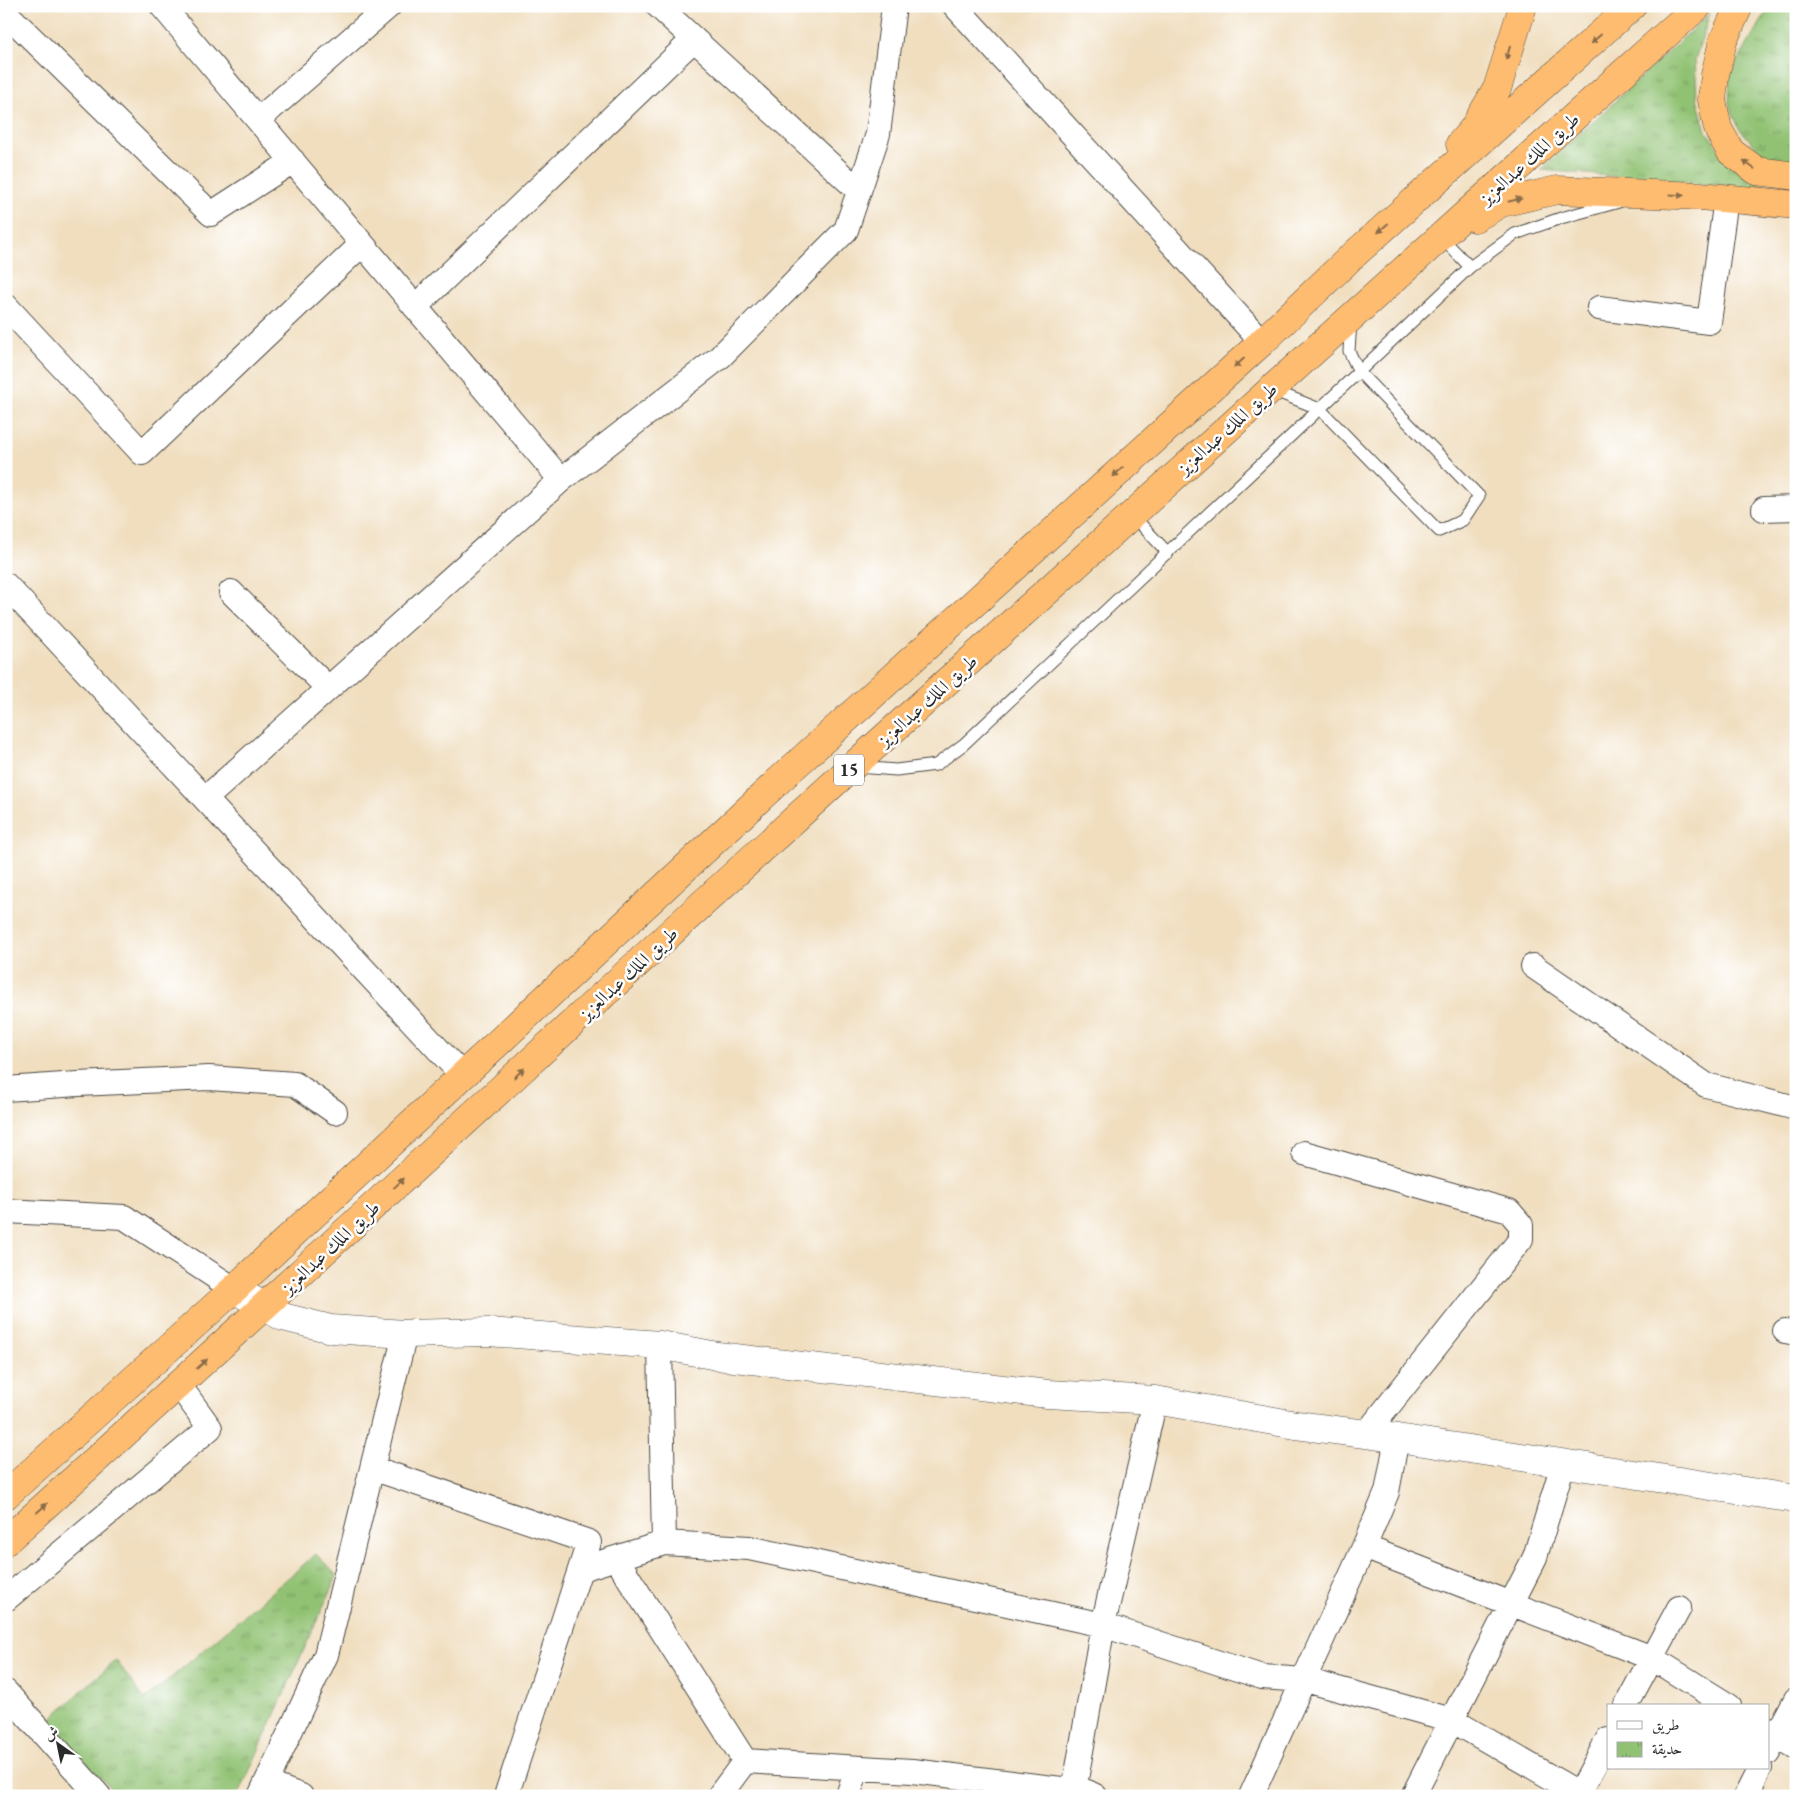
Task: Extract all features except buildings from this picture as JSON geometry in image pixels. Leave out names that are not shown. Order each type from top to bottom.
[{"type":"highway","points":[[1406,208],[1473,129],[1497,89],[1523,6]]},
{"type":"highway","name":"طريق الملك عبدالعزيز","points":[[6,1495],[234,1289],[788,772],[1262,342],[1348,260],[1632,6]]},
{"type":"highway","name":"طريق الملك عبدالعزيز","points":[[6,1541],[265,1307],[1131,514],[1698,6]]},
{"type":"highway","points":[[1739,6],[1723,41],[1715,75],[1712,100],[1718,129],[1731,152],[1757,171],[1796,176]]},
{"type":"highway","points":[[1441,237],[1502,204],[1557,190],[1648,194],[1796,205]]},
{"type":"street","points":[[162,6],[561,480]]},
{"type":"street","points":[[258,120],[389,6]]},
{"type":"street","points":[[658,6],[859,191]]},
{"type":"street","points":[[206,798],[561,480],[720,357],[846,230],[878,134],[894,6]]},
{"type":"street","points":[[955,6],[1262,342]]},
{"type":"street","points":[[6,13],[211,214],[292,161]]},
{"type":"street","points":[[415,307],[694,39]]},
{"type":"street","points":[[1598,308],[1709,322],[1726,199]]},
{"type":"street","points":[[6,306],[142,453],[362,244]]},
{"type":"street","points":[[1764,509],[1796,508]]},
{"type":"street","points":[[6,585],[464,1076]]},
{"type":"street","points":[[231,592],[328,688]]},
{"type":"street","points":[[1533,966],[1706,1086],[1796,1108]]},
{"type":"street","points":[[6,1089],[209,1078],[295,1084],[335,1112]]},
{"type":"street","points":[[1304,1153],[1509,1211],[1520,1225],[1521,1239],[1366,1434]]},
{"type":"street","points":[[6,1211],[124,1217],[234,1289],[283,1317],[331,1329],[405,1334],[488,1332],[660,1345],[717,1356],[1048,1394],[1156,1400],[1296,1424],[1796,1499]]},
{"type":"street","points":[[301,1796],[263,1790],[326,1655],[405,1334]]},
{"type":"street","points":[[660,1345],[664,1544]]},
{"type":"street","points":[[6,1598],[210,1428],[179,1385]]},
{"type":"street","points":[[745,1761],[912,1771],[1080,1794],[1103,1625],[1156,1400]]},
{"type":"street","points":[[1251,1796],[1387,1492],[1397,1438]]},
{"type":"street","points":[[1413,1796],[1535,1557],[1563,1464]]},
{"type":"street","points":[[372,1468],[589,1542],[506,1796]]},
{"type":"street","points":[[581,1569],[664,1544],[749,1548],[1103,1625],[1262,1678],[1304,1680],[1452,1720],[1580,1795],[1607,1741]]},
{"type":"street","points":[[1364,1547],[1652,1658],[1725,1704]]},
{"type":"street","points":[[616,1558],[745,1761]]},
{"type":"street","points":[[1627,1704],[1679,1608]]},
{"type":"street","points":[[6,1692],[97,1795]]},
{"type":"street","points":[[1777,1741],[1796,1699]]},
{"type":"street","points":[[719,1796],[745,1761]]},
{"type":"street","points":[[848,1796],[857,1768]]},
{"type":"street","points":[[1746,1796],[1759,1770]]},
{"type":"lane","points":[[854,766],[896,770],[936,765],[964,744],[1470,267],[1515,234],[1560,218],[1648,194]]},
{"type":"lane","points":[[1441,237],[1470,267]]},
{"type":"lane","points":[[1271,389],[1320,409],[1439,531],[1462,520],[1479,496],[1359,372],[1349,351],[1351,318]]},
{"type":"lane","points":[[1131,514],[1168,553]]},
{"type":"green space","points":[[1770,6],[1796,6],[1796,166],[1788,166],[1761,153],[1739,128],[1729,104],[1730,75]]},
{"type":"green space","points":[[1710,13],[1695,60],[1697,98],[1706,131],[1727,160],[1770,190],[1541,170]]},
{"type":"green space","points":[[316,1554],[337,1576],[238,1796],[118,1796],[48,1721],[116,1660],[145,1700]]}]
